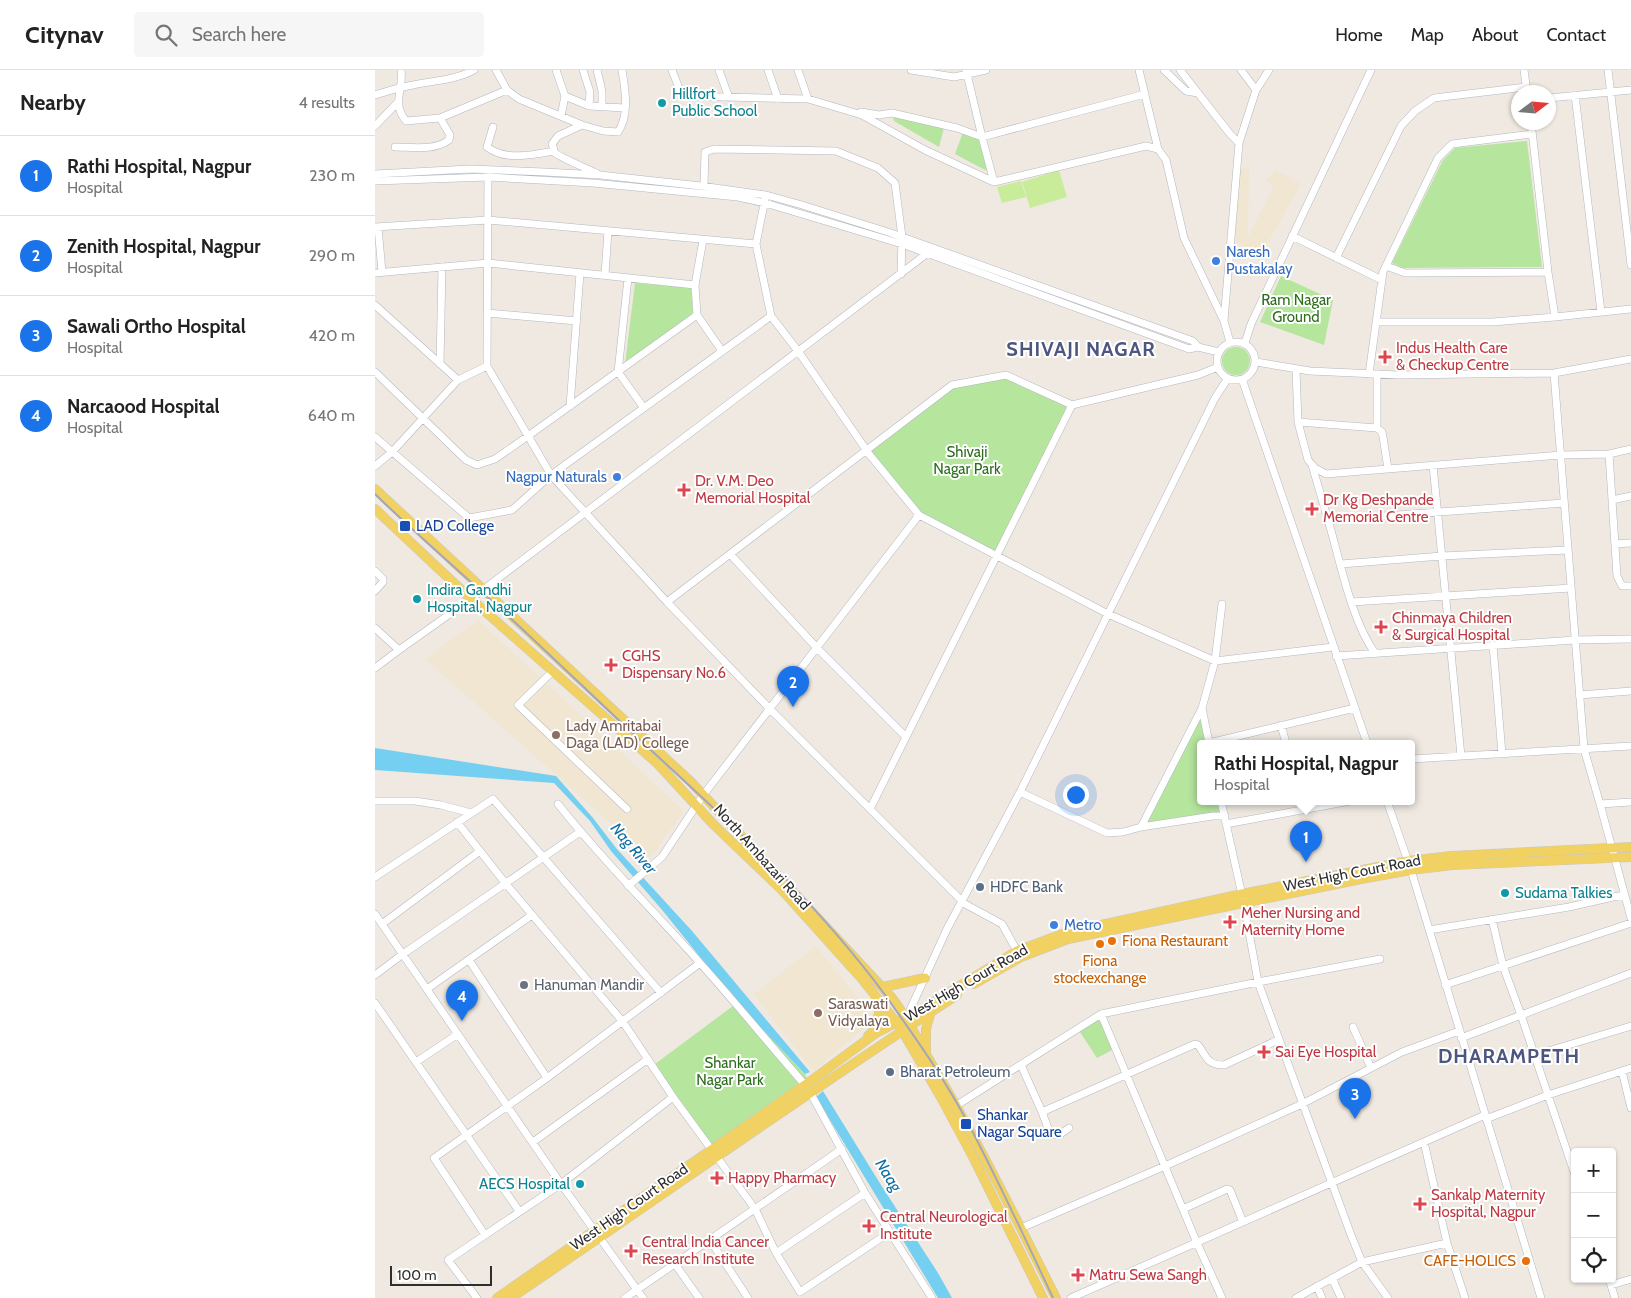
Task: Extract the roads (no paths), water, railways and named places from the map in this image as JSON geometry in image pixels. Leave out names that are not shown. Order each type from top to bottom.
[{"type":"main road","name":"North Ambazari Road","points":[[375,489],[704,794],[814,915],[883,987],[911,1020],[927,1054],[957,1105],[1056,1298]]},
{"type":"main road","name":"North Ambazari Road","points":[[375,509],[471,599],[658,764],[697,807],[781,889],[882,1003],[899,1026],[973,1156],[1043,1298]]},
{"type":"main road","name":"West High Court Road","points":[[511,1298],[598,1234],[899,1026],[931,1011],[1021,957],[1068,939],[1244,904],[1451,856],[1631,847]]},
{"type":"main road","name":"West High Court Road","points":[[911,1020],[1017,951],[1065,933],[1242,894],[1410,866],[1631,857]]},
{"type":"main road","points":[[883,987],[925,978]]},
{"type":"main road","points":[[861,1043],[874,1030],[882,1003]]},
{"type":"main road","points":[[927,1054],[926,1029],[931,1011]]},
{"type":"main road","name":"West High Court Road","points":[[807,1089],[861,1043],[876,1033],[899,1026]]},
{"type":"main road","name":"West High Court Road","points":[[497,1298],[598,1234]]},
{"type":"street","points":[[401,70],[398,102],[401,115],[406,121],[440,118],[507,90]]},
{"type":"street","points":[[375,95],[400,87],[447,78],[474,70]]},
{"type":"street","points":[[496,70],[507,90],[519,99],[582,125],[603,131],[618,132],[624,123],[625,108],[622,70]]},
{"type":"street","points":[[556,70],[565,96],[561,116]]},
{"type":"street","points":[[583,70],[590,92],[589,106]]},
{"type":"street","points":[[597,70],[602,91],[602,106]]},
{"type":"street","points":[[672,70],[680,91],[685,96],[809,99],[862,115],[925,150],[994,182],[1146,146],[1158,149]]},
{"type":"street","points":[[719,70],[729,98]]},
{"type":"street","points":[[768,70],[778,99]]},
{"type":"street","points":[[798,70],[809,99]]},
{"type":"street","points":[[911,70],[954,77],[967,72],[986,70]]},
{"type":"street","points":[[1139,70],[1158,149],[1165,160],[1184,238],[1224,321],[1230,342]]},
{"type":"street","points":[[1164,70],[1186,91],[1198,93]]},
{"type":"street","points":[[1181,70],[1239,143]]},
{"type":"street","points":[[1241,70],[1256,90]]},
{"type":"street","points":[[1224,321],[1239,143],[1256,90],[1269,70]]},
{"type":"street","points":[[1245,343],[1251,324],[1371,70]]},
{"type":"street","points":[[1524,70],[1526,85]]},
{"type":"street","points":[[1608,70],[1631,265]]},
{"type":"street","points":[[967,72],[994,182]]},
{"type":"street","points":[[1556,97],[1631,90]]},
{"type":"street","points":[[1336,258],[1401,126],[1415,111],[1433,98],[1511,91]]},
{"type":"street","points":[[846,110],[879,115],[892,113],[957,128],[982,137],[1145,94]]},
{"type":"street","points":[[1575,95],[1601,312]]},
{"type":"street","points":[[565,96],[589,106],[625,108]]},
{"type":"street","points":[[375,126],[398,102]]},
{"type":"street","points":[[395,147],[428,148],[446,143],[450,135],[440,118]]},
{"type":"street","points":[[582,125],[558,136],[552,144],[554,151],[559,157],[600,175]]},
{"type":"street","points":[[493,127],[487,147],[493,151],[508,156],[517,156],[554,151]]},
{"type":"street","points":[[1532,130],[1555,317]]},
{"type":"street","points":[[1369,374],[1382,280],[1386,266],[1438,158],[1452,144],[1532,134]]},
{"type":"street","points":[[704,186],[705,152],[714,149],[836,151],[878,168],[895,183],[902,241],[901,274]]},
{"type":"street","points":[[488,173],[487,366],[551,474],[667,602],[870,809],[963,901],[1002,924],[1017,951]]},
{"type":"street","points":[[375,174],[488,173],[600,175],[704,186],[765,199],[902,241],[1193,341],[1198,347],[1219,352]]},
{"type":"street","points":[[375,181],[488,173],[765,199]]},
{"type":"street","points":[[765,199],[756,244],[771,316],[798,351],[866,450],[919,514],[1107,613],[1215,661],[1333,647]]},
{"type":"street","points":[[695,285],[488,263],[379,273],[376,227],[488,220],[756,244]]},
{"type":"street","points":[[605,275],[608,231]]},
{"type":"street","points":[[1292,236],[1382,280]]},
{"type":"street","points":[[703,240],[695,285],[697,315],[722,352]]},
{"type":"street","points":[[375,668],[483,590],[930,251]]},
{"type":"street","points":[[1386,266],[1405,273],[1548,272]]},
{"type":"street","points":[[439,364],[442,267]]},
{"type":"street","points":[[570,406],[581,273]]},
{"type":"street","points":[[628,278],[618,372],[644,408]]},
{"type":"street","points":[[375,305],[458,380]]},
{"type":"street","points":[[1376,322],[1493,322],[1631,309]]},
{"type":"street","points":[[487,313],[577,321]]},
{"type":"street","points":[[375,372],[466,460],[477,465],[495,459],[697,315]]},
{"type":"street","points":[[375,436],[469,518],[512,510],[551,474],[771,316]]},
{"type":"street","points":[[1230,342],[1245,343],[1253,351],[1256,362],[1252,373],[1242,379],[1232,380],[1227,378],[1218,367],[1217,357],[1219,352],[1230,342]]},
{"type":"street","points":[[1256,362],[1310,371],[1369,374],[1554,373],[1631,359]]},
{"type":"street","points":[[375,466],[392,452],[458,380],[487,366]]},
{"type":"street","points":[[667,602],[952,385],[1006,375],[1072,405],[1198,375],[1218,367]]},
{"type":"street","points":[[1296,369],[1298,422],[1308,460],[1315,468],[1326,474],[1561,455],[1609,454],[1631,449]]},
{"type":"street","points":[[1554,373],[1583,749],[1613,848],[1631,918]]},
{"type":"street","points":[[1377,374],[1377,428]]},
{"type":"street","points":[[911,1020],[909,1010],[947,929],[1020,792],[1107,613],[1215,398],[1227,378]]},
{"type":"street","points":[[1242,379],[1366,740]]},
{"type":"street","points":[[870,809],[1072,405]]},
{"type":"street","points":[[1298,422],[1377,428],[1382,432],[1388,468]]},
{"type":"street","points":[[1609,454],[1617,576],[1622,586],[1631,586]]},
{"type":"street","points":[[1312,464],[1352,602],[1367,641],[1375,653]]},
{"type":"street","points":[[1433,465],[1461,756]]},
{"type":"street","points":[[1612,500],[1631,496]]},
{"type":"street","points":[[1328,520],[1565,503]]},
{"type":"street","points":[[629,886],[662,857],[704,794],[919,514]]},
{"type":"street","points":[[1615,544],[1631,543]]},
{"type":"street","points":[[1341,564],[1442,556],[1568,550]]},
{"type":"street","points":[[730,554],[817,648],[906,737]]},
{"type":"street","points":[[375,571],[383,582],[375,591]]},
{"type":"street","points":[[1352,602],[1571,588]]},
{"type":"street","points":[[1141,827],[1202,708],[1215,661],[1222,604]]},
{"type":"street","points":[[375,628],[399,650]]},
{"type":"street","points":[[1337,656],[1575,640],[1631,639]]},
{"type":"street","points":[[1493,645],[1502,754]]},
{"type":"street","points":[[553,671],[518,705],[627,809]]},
{"type":"street","points":[[1579,695],[1631,691]]},
{"type":"street","points":[[1202,708],[1208,740]]},
{"type":"street","points":[[1222,740],[1355,708]]},
{"type":"street","points":[[1281,726],[1285,740]]},
{"type":"street","points":[[1415,759],[1631,746]]},
{"type":"street","points":[[1020,792],[1107,833],[1123,832],[1141,827],[1213,816],[1226,820],[1327,805]]},
{"type":"street","points":[[375,877],[493,799],[661,992]]},
{"type":"street","points":[[375,802],[415,801],[441,805],[471,813]]},
{"type":"street","points":[[1600,804],[1631,802]]},
{"type":"street","points":[[558,804],[580,832],[700,963],[807,1089],[865,1193],[932,1298]]},
{"type":"street","points":[[1222,805],[1242,894],[1258,982],[1362,1262],[1387,1298]]},
{"type":"street","points":[[1303,805],[1304,809]]},
{"type":"street","points":[[1388,805],[1410,866],[1541,1298]]},
{"type":"street","points":[[457,822],[505,884],[623,1022],[673,1097],[755,1209],[775,1253],[799,1292],[890,1232]]},
{"type":"street","points":[[375,975],[580,832]]},
{"type":"street","points":[[382,924],[480,851]]},
{"type":"street","points":[[1429,930],[1569,907],[1613,896],[1625,895]]},
{"type":"street","points":[[375,914],[561,1184],[643,1298]]},
{"type":"street","points":[[427,989],[532,915]]},
{"type":"street","points":[[1492,919],[1503,966],[1571,1163]]},
{"type":"street","points":[[1445,985],[1631,923]]},
{"type":"street","points":[[957,1105],[1101,1014],[1380,959]]},
{"type":"street","points":[[469,960],[547,1078]]},
{"type":"street","points":[[485,1235],[434,1158],[547,1078],[700,963]]},
{"type":"street","points":[[1021,1228],[1302,1104],[1402,1052],[1521,1015],[1631,973]]},
{"type":"street","points":[[375,1002],[519,1211]]},
{"type":"street","points":[[1101,1014],[1222,1298]]},
{"type":"street","points":[[1535,1055],[1631,1026]]},
{"type":"street","points":[[1353,1027],[1371,1068]]},
{"type":"street","points":[[416,1062],[458,1034]]},
{"type":"street","points":[[1042,1112],[1127,1076],[1195,1044],[1198,1045],[1211,1063],[1224,1065],[1278,1040]]},
{"type":"street","points":[[533,1142],[648,1059]]},
{"type":"street","points":[[1021,1065],[1049,1131],[1054,1135],[1069,1128]]},
{"type":"street","points":[[1071,1298],[1424,1142],[1486,1117],[1631,1068]]},
{"type":"street","points":[[1622,1071],[1631,1108]]},
{"type":"street","points":[[477,1298],[448,1260],[561,1184],[673,1097]]},
{"type":"street","points":[[1424,1142],[1447,1243],[1465,1298]]},
{"type":"street","points":[[625,1298],[842,1149]]},
{"type":"street","points":[[1183,1209],[1227,1189],[1230,1190],[1243,1222]]},
{"type":"street","points":[[775,1253],[865,1193]]},
{"type":"street","points":[[710,1240],[748,1298]]},
{"type":"street","points":[[1296,1298],[1362,1262],[1447,1243]]},
{"type":"street","points":[[675,1264],[699,1298]]},
{"type":"street","points":[[1332,1278],[1341,1298]]},
{"type":"street","points":[[1616,1281],[1631,1279]]},
{"type":"street","points":[[1610,1283],[1615,1298]]},
{"type":"street","points":[[1317,1286],[1322,1298]]},
{"type":"water","points":[[375,748],[556,776],[593,818],[616,848],[692,931],[810,1072],[805,1074],[737,1003],[663,911],[611,851],[590,821],[554,783],[375,770]]},
{"type":"water","points":[[823,1091],[952,1298],[938,1298],[816,1097]]},
{"type":"railway","points":[[375,494],[524,630],[716,810],[777,870],[835,932],[888,999],[951,1093],[991,1168],[1053,1298]]},
{"type":"place","name":"Hillfort Public School","points":[[662,103]]},
{"type":"place","name":"Naresh Pustakalay","points":[[1216,261]]},
{"type":"place","name":"Indus Health Care & Checkup Centre","points":[[1385,357]]},
{"type":"place","name":"Nagpur Naturals","points":[[617,477]]},
{"type":"place","name":"Dr. V.M. Deo Memorial Hospital","points":[[684,490]]},
{"type":"place","name":"Dr Kg Deshpande Memorial Centre","points":[[1312,509]]},
{"type":"place","name":"LAD College","points":[[405,526]]},
{"type":"place","name":"Indira Gandhi Hospital, Nagpur","points":[[417,599]]},
{"type":"place","name":"Chinmaya Children & Surgical Hospital","points":[[1381,627]]},
{"type":"place","name":"CGHS Dispensary No.6","points":[[611,665]]},
{"type":"place","name":"Zenith Hospital, Nagpur","points":[[793,707]]},
{"type":"place","name":"Lady Amritabai Daga (LAD) College","points":[[556,735]]},
{"type":"place","name":"Rathi Hospital, Nagpur","points":[[1306,862]]},
{"type":"place","name":"HDFC Bank","points":[[980,887]]},
{"type":"place","name":"Sudama Talkies","points":[[1505,893]]},
{"type":"place","name":"Meher Nursing and Maternity Home","points":[[1230,922]]},
{"type":"place","name":"Metro","points":[[1054,925]]},
{"type":"place","name":"Fiona Restaurant","points":[[1112,941]]},
{"type":"place","name":"Fiona stockexchange","points":[[1100,944]]},
{"type":"place","name":"Hanuman Mandir","points":[[524,985]]},
{"type":"place","name":"Saraswati Vidyalaya","points":[[818,1013]]},
{"type":"place","name":"Narcaood Hospital","points":[[462,1021]]},
{"type":"place","name":"Sai Eye Hospital","points":[[1264,1052]]},
{"type":"place","name":"Bharat Petroleum","points":[[890,1072]]},
{"type":"place","name":"Sawali Ortho Hospital","points":[[1355,1119]]},
{"type":"place","name":"Shankar Nagar Square","points":[[966,1124]]},
{"type":"place","name":"Happy Pharmacy","points":[[717,1178]]},
{"type":"place","name":"AECS Hospital","points":[[580,1184]]},
{"type":"place","name":"Sankalp Maternity Hospital, Nagpur","points":[[1420,1204]]},
{"type":"place","name":"Central Neurological Institute","points":[[869,1226]]},
{"type":"place","name":"Central India Cancer Research Institute","points":[[631,1251]]},
{"type":"place","name":"CAFE-HOLICS","points":[[1526,1261]]},
{"type":"place","name":"Matru Sewa Sangh","points":[[1078,1275]]},
{"type":"district","name":"SHIVAJI NAGAR","points":[[1081,349]]},
{"type":"district","name":"DHARAMPETH","points":[[1509,1056]]},
{"type":"park label","name":"Ram Nagar Ground","points":[[1296,308]]},
{"type":"park label","name":"Shivaji Nagar Park","points":[[967,460]]},
{"type":"park label","name":"Shankar Nagar Park","points":[[730,1072]]},
{"type":"water label","name":"Nag River","points":[[634,848]]},
{"type":"water label","name":"Naag","points":[[889,1175]]}]
